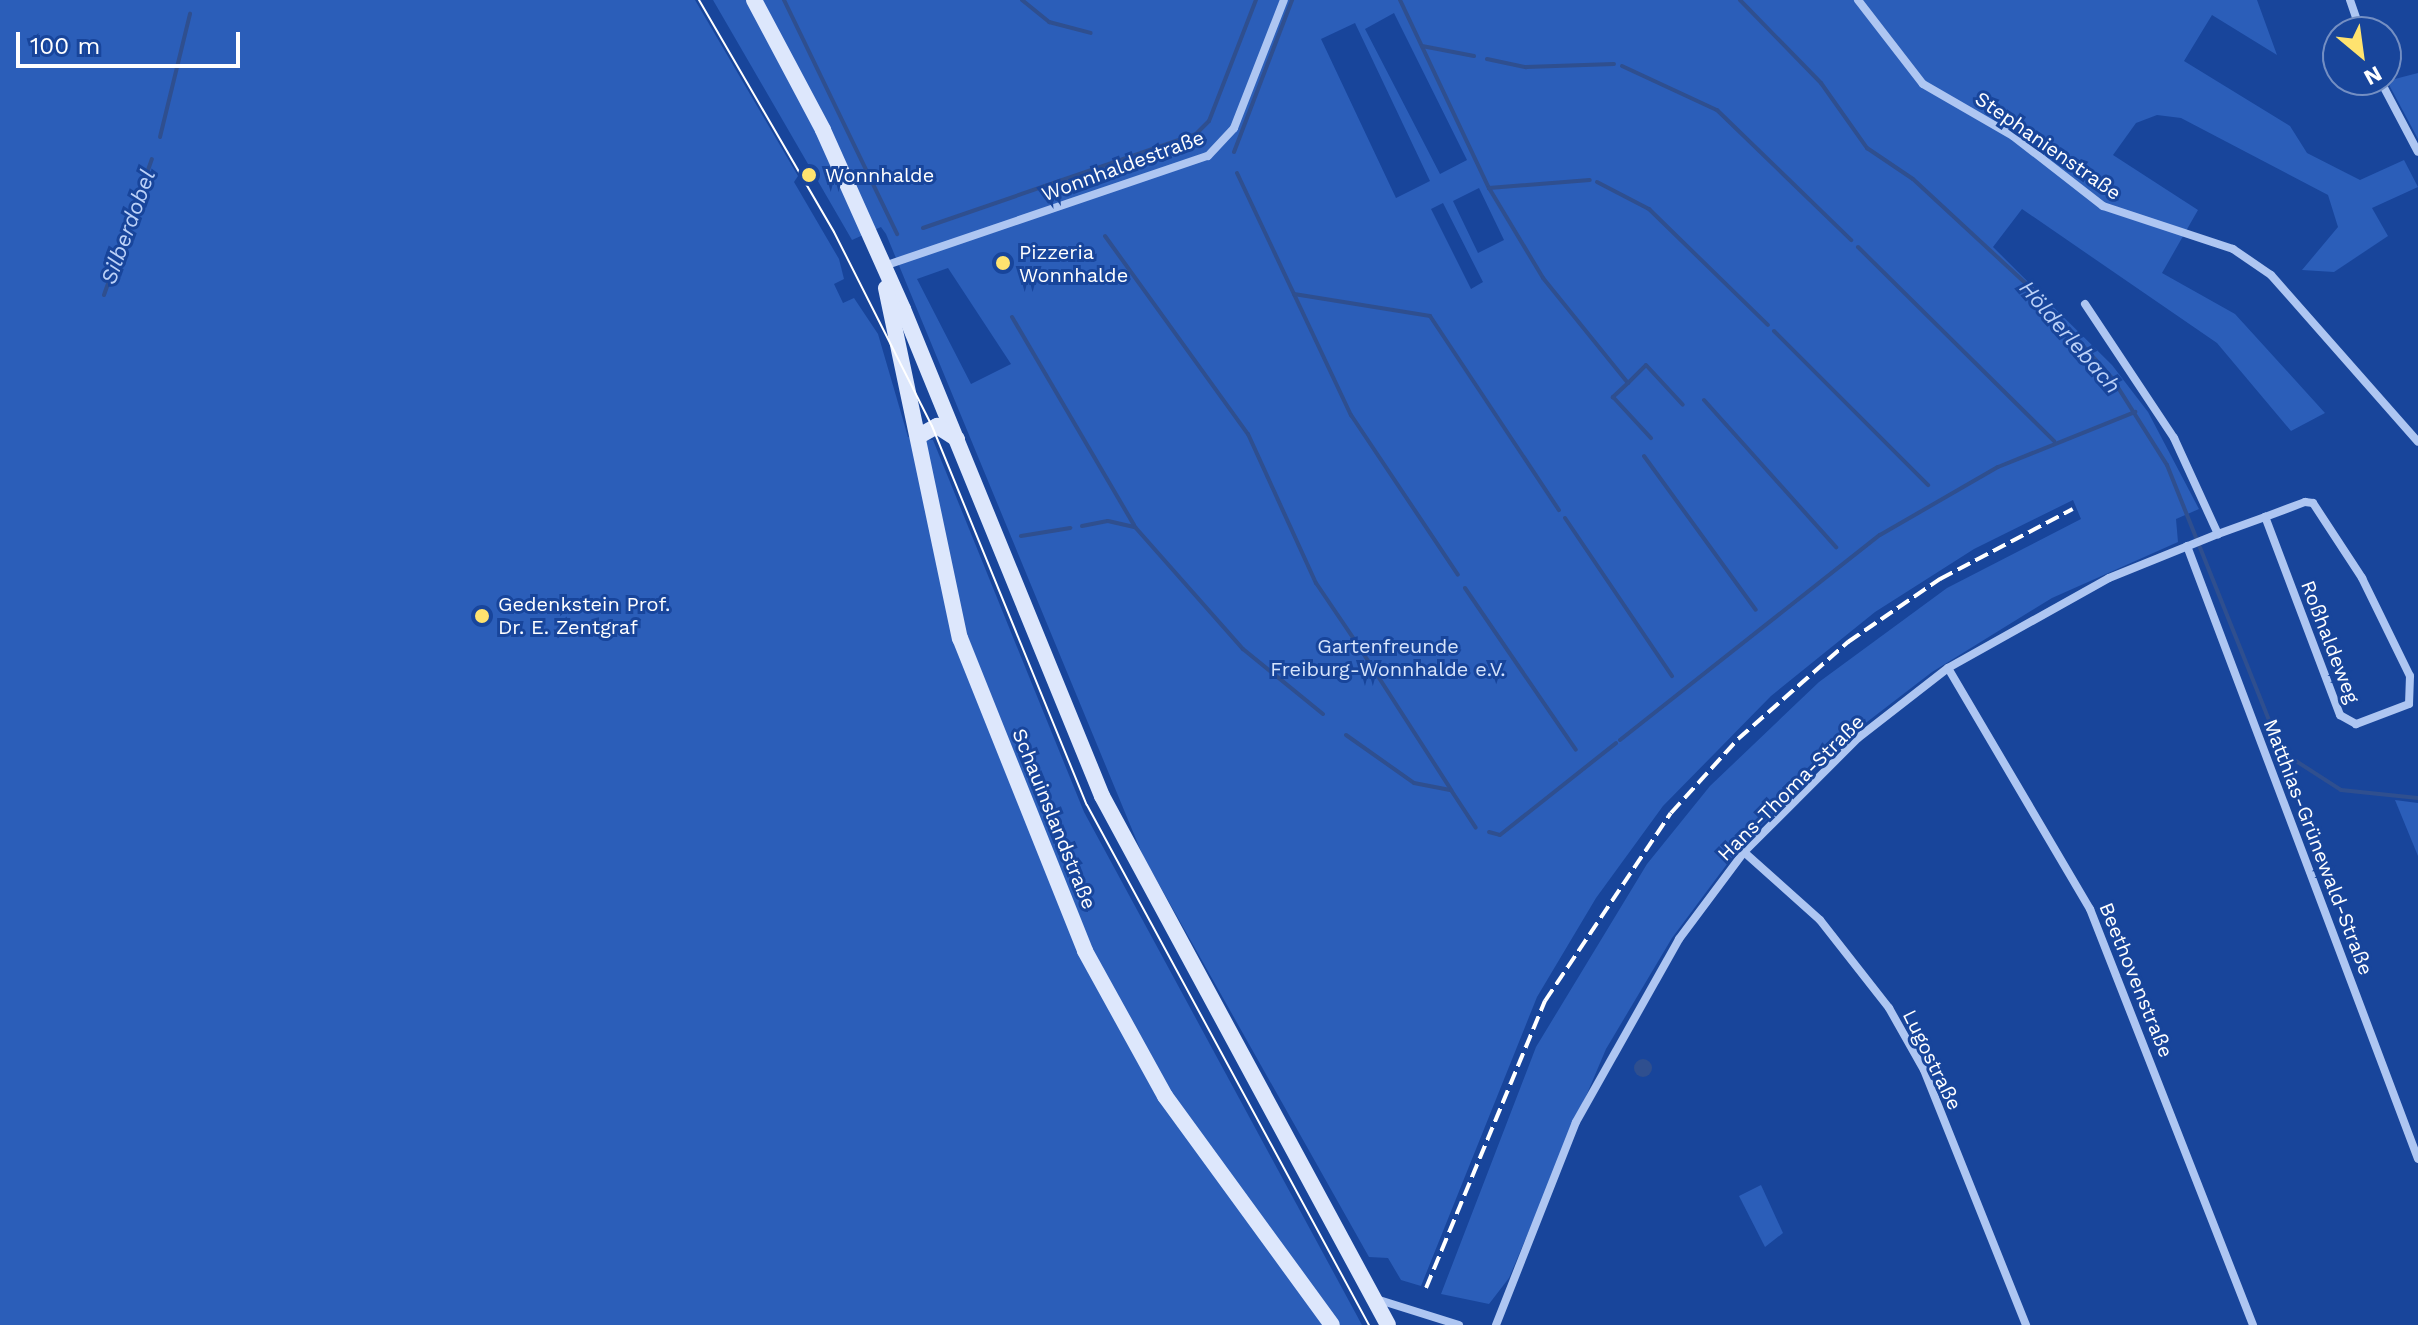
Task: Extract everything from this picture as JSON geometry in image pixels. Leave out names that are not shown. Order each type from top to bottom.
[{"type":"main road","name":"Schauinslandstraße","points":[[754,0],[823,130],[883,266],[958,440],[1102,796],[1388,1325]]},
{"type":"main road","name":"Schauinslandstraße","points":[[883,266],[960,638],[1109,1002],[1165,1096],[1332,1325]]},
{"type":"main road","points":[[919,436],[937,426],[958,440]]},
{"type":"street","name":"Wonnhaldestraße","points":[[883,266],[1208,156],[1234,128],[1284,0]]},
{"type":"street","name":"Stephanienstraße","points":[[1858,0],[1923,84],[2003,130],[2103,206],[2233,249],[2271,275],[2418,442]]},
{"type":"street","points":[[2388,96],[2418,152]]},
{"type":"street","points":[[2085,304],[2168,428],[2218,534]]},
{"type":"street","name":"Roßhaldeweg","points":[[2190,545],[2305,502],[2319,506],[2410,676],[2409,704],[2356,724],[2340,715],[2265,517]]},
{"type":"street","name":"Hans-Thoma-Straße","points":[[1496,1325],[1612,1049],[1679,939],[1744,852],[1858,738],[1948,668],[2079,592],[2190,545]]},
{"type":"street","name":"Matthias-Grünewald-Straße","points":[[2190,545],[2418,1159]]},
{"type":"street","name":"Beethovenstraße","points":[[1948,668],[2090,909],[2253,1325]]},
{"type":"street","name":"Lugostraße","points":[[1744,852],[1820,920],[1889,1008],[1924,1070],[2026,1325]]},
{"type":"street","points":[[1376,1299],[1459,1325]]},
{"type":"green space","points":[[0,0],[695,0],[798,176],[794,182],[839,259],[844,279],[834,284],[843,303],[854,298],[878,334],[908,437],[933,440],[1084,812],[1362,1325],[0,1325]]},
{"type":"green space","name":"Gartenfreunde Freiburg-Wonnhalde e.V.","points":[[713,0],[2257,0],[2277,55],[2212,15],[2184,61],[2290,126],[2307,153],[2360,180],[2404,160],[2418,187],[2372,208],[2388,236],[2334,272],[2302,270],[2338,227],[2328,195],[2181,118],[2157,115],[2136,123],[2113,155],[2198,210],[2162,273],[2235,314],[2325,413],[2291,431],[2217,343],[2022,209],[1993,247],[2112,365],[2148,412],[2199,509],[2176,519],[2178,542],[2052,598],[1932,672],[1854,732],[1739,848],[1672,938],[1606,1049],[1509,1278],[1489,1304],[1441,1294],[1536,1047],[1647,864],[1710,786],[1819,682],[1947,588],[2081,519],[2073,500],[1974,549],[1875,612],[1771,696],[1663,806],[1596,898],[1537,997],[1421,1286],[1401,1280],[1388,1258],[1369,1257],[1143,856],[886,234],[881,227],[852,240]],"holes":[[[1394,13],[1467,160],[1440,174],[1365,29]],[[1355,23],[1430,181],[1396,198],[1321,39]],[[1479,188],[1504,240],[1478,253],[1453,201]],[[1443,203],[1483,282],[1471,289],[1431,209]],[[948,268],[1011,364],[971,384],[917,279]]]},
{"type":"green space","points":[[2418,73],[2418,139],[2395,96],[2402,96],[2402,77]]},
{"type":"green space","points":[[2395,800],[2418,803],[2418,856]]},
{"type":"green space","points":[[1761,1185],[1783,1233],[1765,1247],[1739,1196]]},
{"type":"shaded area","points":[[1643,1059],[1652,1068],[1643,1077],[1634,1068]]},
{"type":"waterway","points":[[784,0],[897,234]]},
{"type":"waterway","points":[[1022,0],[1049,22],[1091,33]]},
{"type":"waterway","points":[[923,228],[1196,134],[1209,121],[1256,0]]},
{"type":"waterway","points":[[1234,152],[1292,0]]},
{"type":"waterway","points":[[1400,0],[1489,188],[1543,278],[1628,383],[1646,365],[1683,405]]},
{"type":"waterway","name":"Hölderlebach","points":[[1740,0],[1821,83],[1867,148],[1913,179],[2033,290],[2112,378],[2167,465],[2282,752],[2341,790],[2418,798]]},
{"type":"waterway","name":"Silberdobel","points":[[160,137],[190,14]]},
{"type":"waterway","points":[[1422,46],[1474,56]]},
{"type":"waterway","points":[[1487,59],[1526,67],[1614,64]]},
{"type":"waterway","points":[[1622,66],[1717,110],[1851,240]]},
{"type":"waterway","name":"Silberdobel","points":[[104,295],[152,159]]},
{"type":"waterway","points":[[1237,173],[1351,415],[1458,575]]},
{"type":"waterway","points":[[1489,188],[1590,180]]},
{"type":"waterway","points":[[1597,182],[1649,209],[1768,325]]},
{"type":"waterway","points":[[1105,236],[1248,434],[1316,583],[1358,645]]},
{"type":"waterway","points":[[1858,247],[2054,441]]},
{"type":"waterway","points":[[1294,294],[1430,316],[1559,510]]},
{"type":"waterway","points":[[1012,317],[1134,525]]},
{"type":"waterway","points":[[1774,331],[1928,485]]},
{"type":"waterway","points":[[1628,383],[1613,397],[1651,438]]},
{"type":"waterway","points":[[1704,400],[1836,547]]},
{"type":"waterway","points":[[1620,740],[1880,535],[1998,467],[2135,412]]},
{"type":"waterway","points":[[1644,456],[1756,610]]},
{"type":"waterway","points":[[1565,518],[1672,676]]},
{"type":"waterway","points":[[1082,526],[1108,521],[1135,527],[1243,649],[1323,714]]},
{"type":"waterway","points":[[1021,536],[1070,528]]},
{"type":"waterway","points":[[1465,588],[1576,750]]},
{"type":"waterway","points":[[1363,653],[1450,788]]},
{"type":"waterway","points":[[1346,735],[1414,783],[1451,790],[1476,828]]},
{"type":"waterway","points":[[1489,832],[1500,835],[1616,743]]},
{"type":"tram line","points":[[699,0],[834,232],[932,426],[1087,805],[1369,1325]]},
{"type":"railway","points":[[1426,1288],[1545,1001],[1671,813],[1738,739],[1848,642],[1940,579],[2073,509]]},
{"type":"place","name":"Wonnhalde","points":[[809,175]]},
{"type":"place","name":"Pizzeria Wonnhalde","points":[[1003,263]]},
{"type":"place","name":"Gedenkstein Prof. Dr. E. Zentgraf","points":[[482,616]]}]
